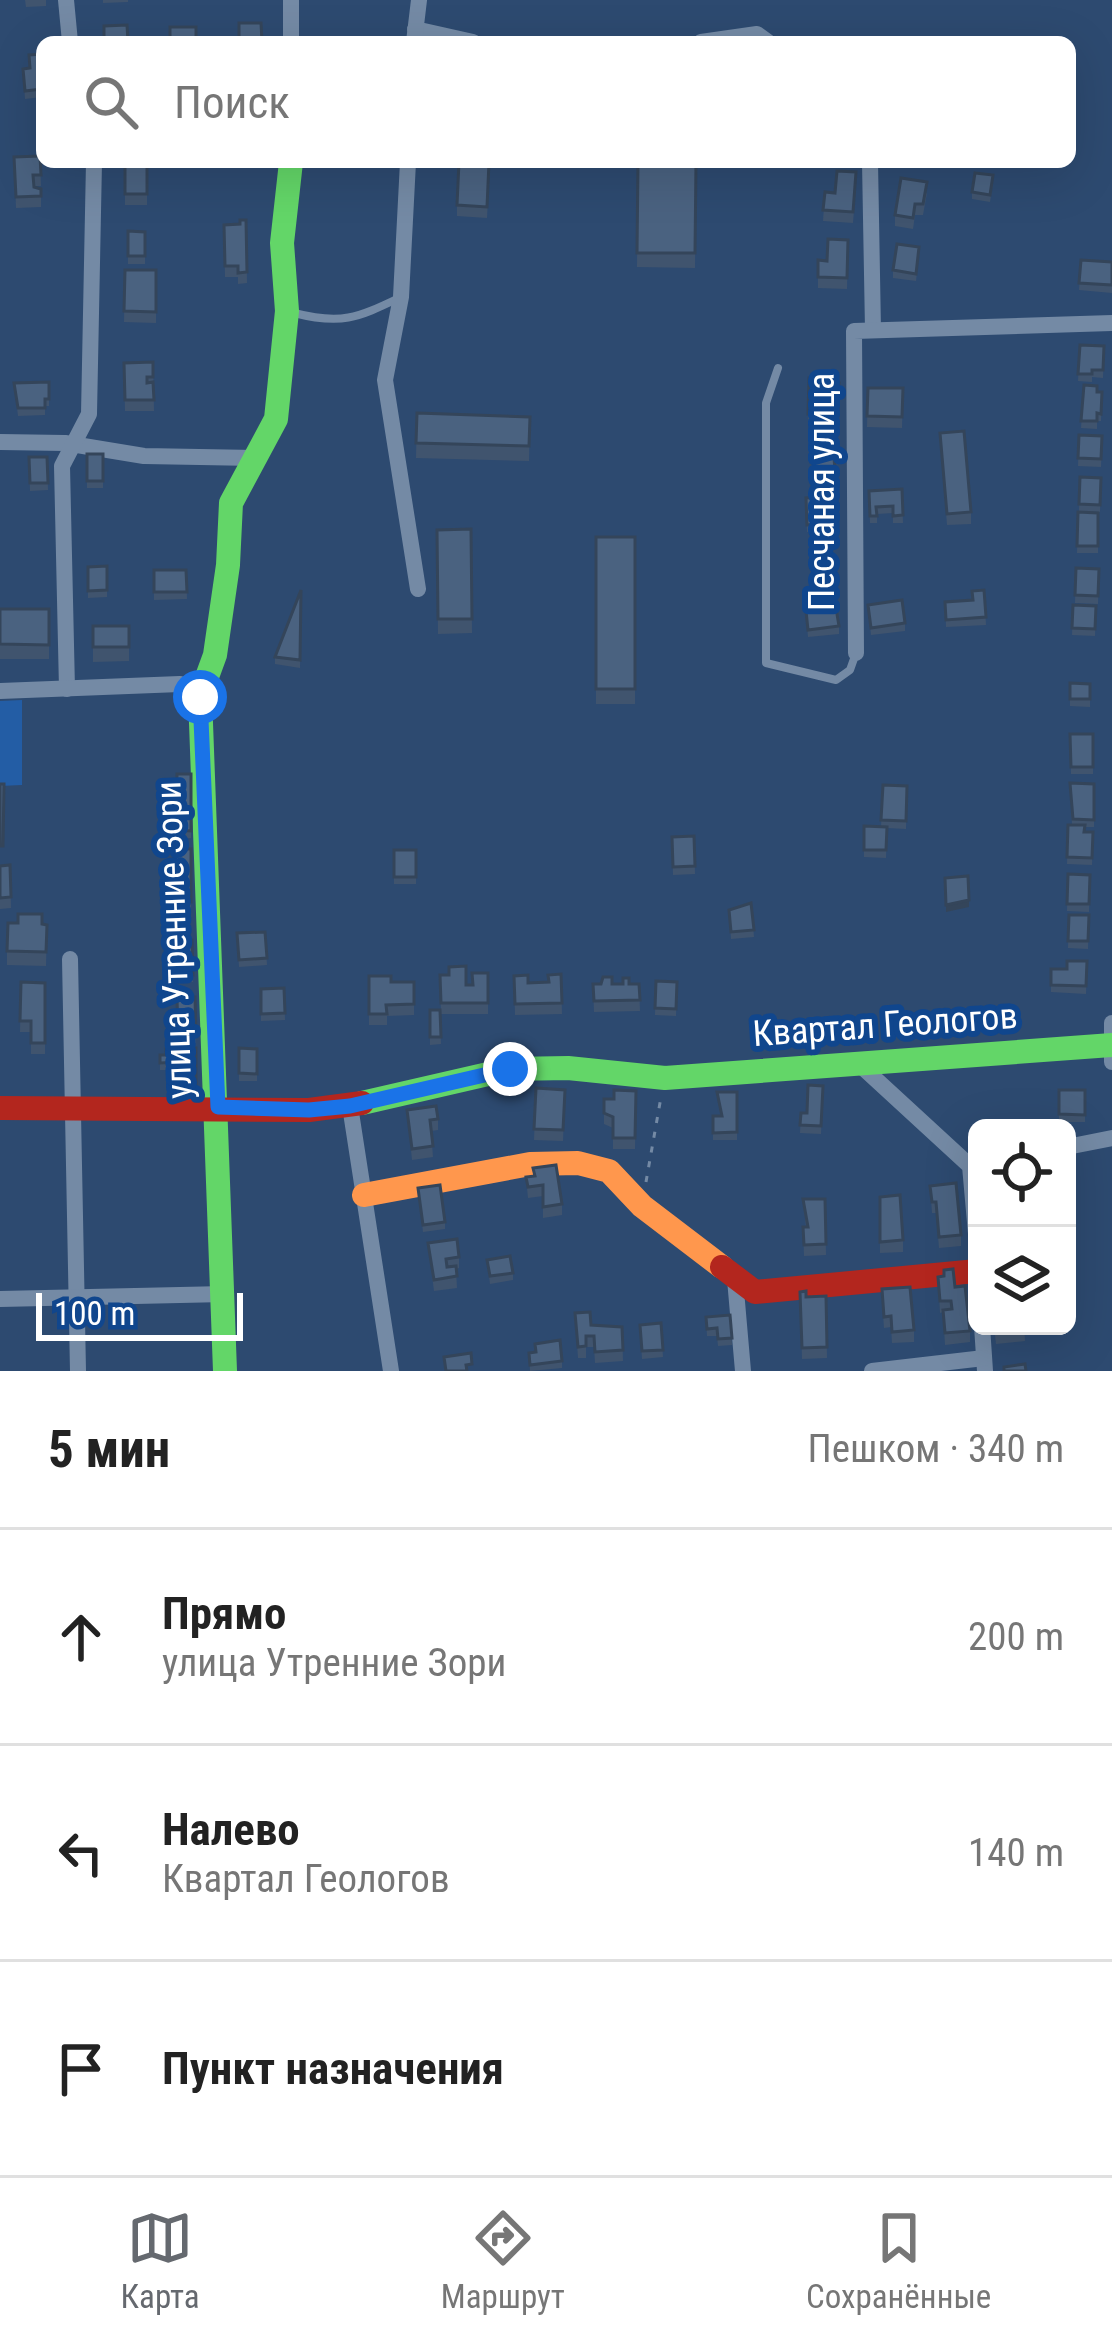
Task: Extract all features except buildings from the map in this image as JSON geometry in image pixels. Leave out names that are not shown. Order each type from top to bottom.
[{"type":"street","points":[[66,0],[69,36]]},
{"type":"street","points":[[290,36],[291,0]]},
{"type":"street","points":[[415,36],[419,0]]},
{"type":"street","points":[[67,689],[62,466],[89,414],[94,168]]},
{"type":"street","name":"улица Утренние Зори","points":[[225,1371],[200,697],[215,655],[231,502],[276,419],[286,311],[282,243],[290,168]]},
{"type":"street","points":[[408,168],[401,297],[385,380],[418,589]]},
{"type":"street","name":"Песчаная улица","points":[[856,653],[870,168]]},
{"type":"street","points":[[863,330],[1112,323]]},
{"type":"street","points":[[0,442],[74,445],[144,456],[255,458]]},
{"type":"street","points":[[0,692],[180,684],[200,697]]},
{"type":"street","points":[[70,959],[78,1371]]},
{"type":"street","points":[[1112,1022],[1112,1062]]},
{"type":"street","name":"Квартал Геологов","points":[[0,1108],[309,1110],[350,1106],[510,1069],[568,1068],[665,1078],[1112,1045]]},
{"type":"street","points":[[859,1064],[968,1160]]},
{"type":"street","points":[[350,1106],[392,1371]]},
{"type":"street","points":[[1076,1145],[1112,1138]]},
{"type":"street","points":[[364,1195],[530,1164],[578,1163],[609,1171],[642,1206],[755,1292],[968,1272]]},
{"type":"street","points":[[735,1279],[743,1371]]},
{"type":"street","points":[[0,1299],[225,1294]]},
{"type":"street","points":[[872,1371],[985,1364]]},
{"type":"lane","points":[[286,311],[326,321],[356,319],[401,297]]},
{"type":"lane","points":[[778,368],[766,404],[766,663],[836,680],[850,670],[856,653]]},
{"type":"path","points":[[642,1206],[665,1078]]},
{"type":"shaded area","points":[[22,700],[22,785],[0,786],[0,701]]},
{"type":"traffic: fast","points":[[225,1371],[200,696],[215,655],[231,503],[276,419],[287,311],[282,243],[290,168]]},
{"type":"traffic: fast","points":[[362,1103],[510,1069],[568,1068],[665,1078],[1112,1045]]},
{"type":"traffic: slow","points":[[364,1195],[530,1164],[578,1163],[609,1171],[642,1206],[722,1267]]},
{"type":"traffic: jam","points":[[0,1108],[309,1110],[362,1103]]},
{"type":"traffic: jam","points":[[722,1267],[755,1292],[968,1272]]},
{"type":"route","points":[[200,697],[218,1107],[309,1110],[350,1106],[510,1069]]}]
